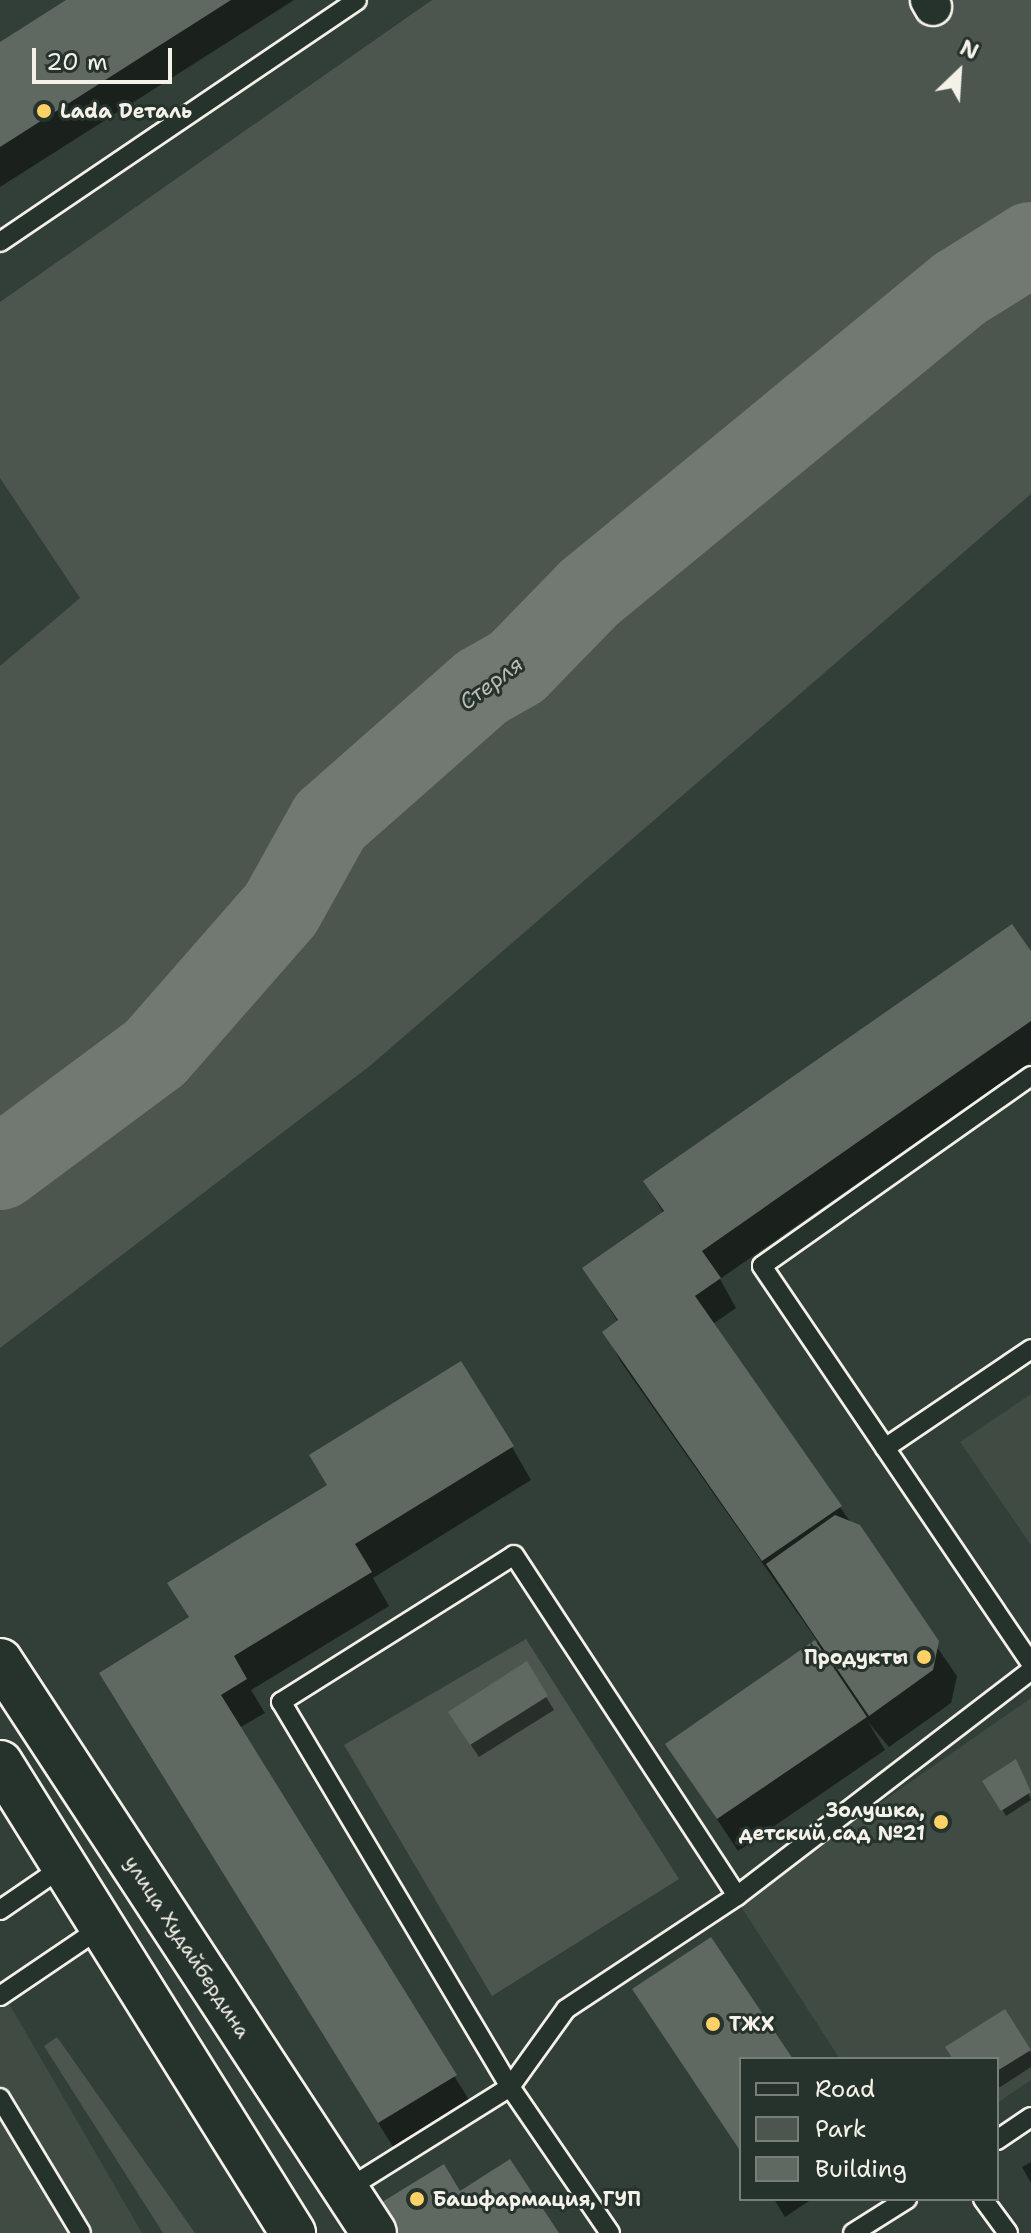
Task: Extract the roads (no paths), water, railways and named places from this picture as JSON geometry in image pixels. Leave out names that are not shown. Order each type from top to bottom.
[{"type":"main road","name":"улица Худайбердина","points":[[0,1661],[374,2233]]},
{"type":"main road","points":[[0,1763],[293,2233]]},
{"type":"lane","points":[[0,242],[357,0]]},
{"type":"lane","points":[[1031,1076],[762,1266],[1031,1664]]},
{"type":"lane","points":[[885,1448],[1031,1349]]},
{"type":"lane","points":[[610,2233],[510,2087],[281,1702],[514,1555],[737,1896]]},
{"type":"lane","points":[[347,2189],[510,2087],[566,2009],[737,1896],[1031,1670]]},
{"type":"lane","points":[[0,1910],[64,1866]]},
{"type":"lane","points":[[0,1996],[102,1927]]},
{"type":"lane","points":[[0,2098],[81,2233]]},
{"type":"lane","points":[[999,2139],[1031,2117]]},
{"type":"lane","points":[[853,2233],[904,2201]]},
{"type":"lane","points":[[984,2201],[1008,2233]]},
{"type":"waterway","name":"Стерля","points":[[0,1168],[155,1053],[281,909],[330,821],[482,687],[517,667],[589,593],[959,289],[1031,244]]},
{"type":"place","name":"Lada Dеталь","points":[[44,111]]},
{"type":"place","name":"Продукты","points":[[924,1657]]},
{"type":"place","name":"Золушка, детский сад №21","points":[[941,1822]]},
{"type":"place","name":"ТЖХ","points":[[713,2024]]},
{"type":"place","name":"Башфармация, ГУП","points":[[417,2199]]}]
